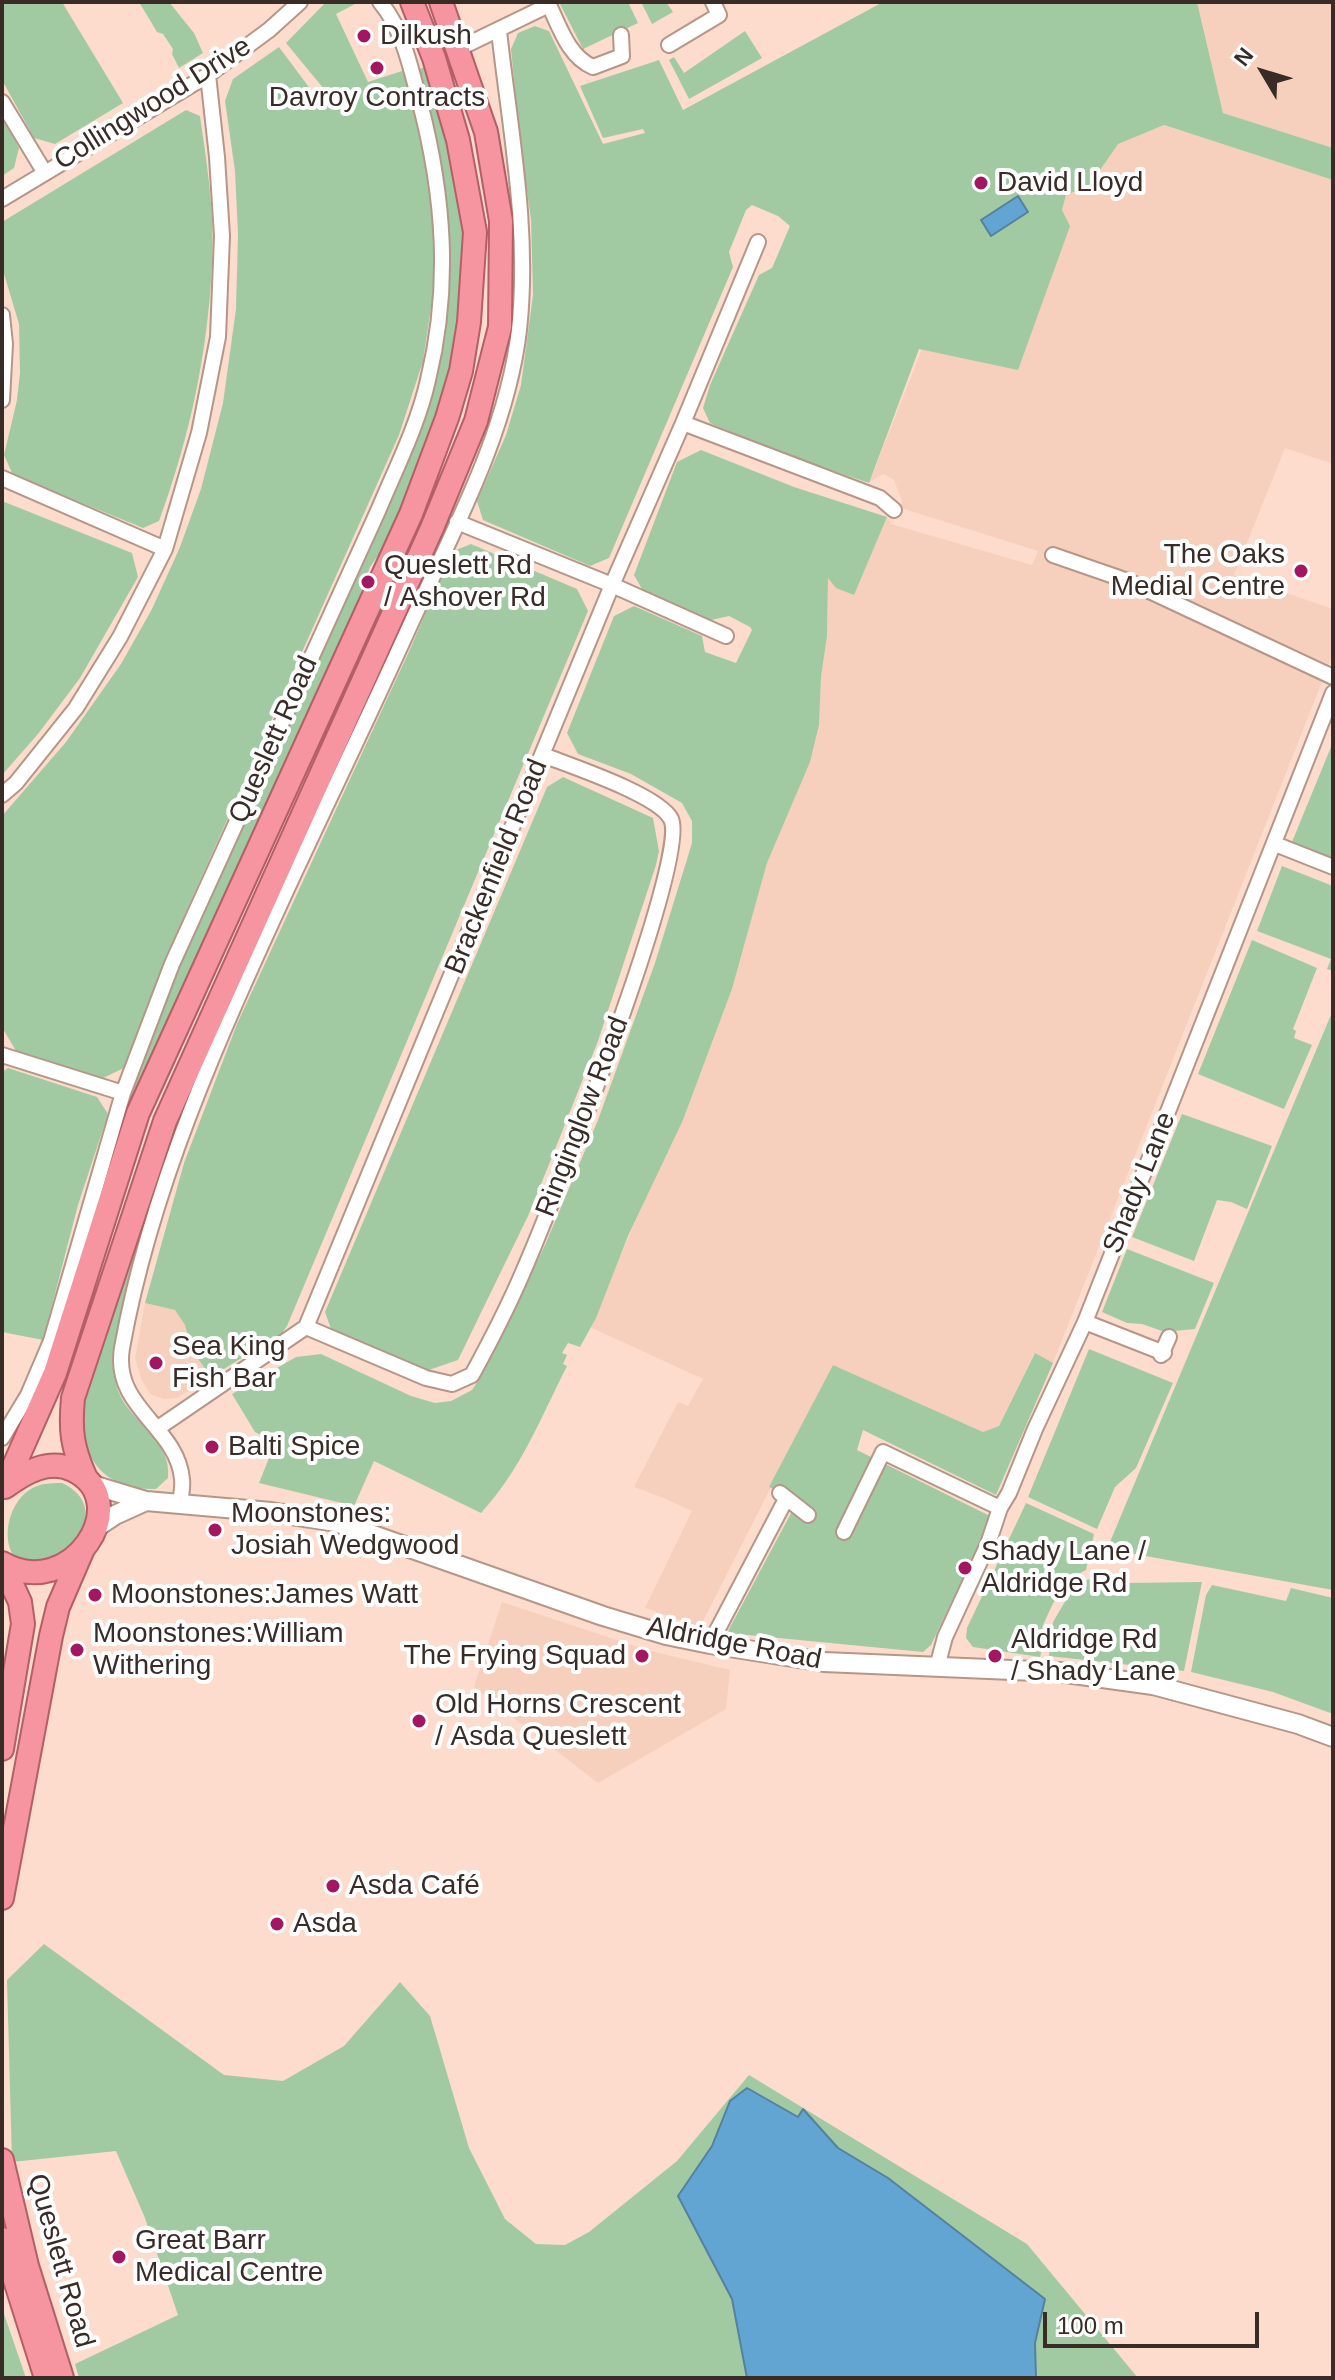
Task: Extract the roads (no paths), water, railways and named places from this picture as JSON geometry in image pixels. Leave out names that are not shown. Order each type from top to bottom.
[{"type":"highway","name":"Queslett Road","points":[[4,1489],[55,1373],[138,1113],[411,514],[461,371],[469,322],[475,232],[458,140],[434,58],[412,2]]},
{"type":"highway","name":"Queslett Road","points":[[97,1527],[99,1505],[75,1454],[70,1426],[73,1398],[165,1121],[432,528],[476,421],[500,327],[501,221],[486,132],[441,2]]},
{"type":"highway","points":[[434,58],[458,49]]},
{"type":"highway","points":[[4,1489],[24,1474],[42,1467],[69,1468],[89,1481]]},
{"type":"highway","points":[[2,1898],[58,1607],[83,1549],[97,1527]]},
{"type":"highway","points":[[2,1563],[21,1572],[44,1572],[63,1566],[83,1549]]},
{"type":"highway","points":[[2,1563],[20,1602],[23,1624],[2,1749]]},
{"type":"highway","name":"Queslett Road","points":[[2,2160],[27,2266],[62,2378]]},
{"type":"highway","name":"Queslett Road","points":[[2,2239],[46,2378]]},
{"type":"street","name":"Collingwood Drive","points":[[2,199],[208,75],[269,30],[300,2]]},
{"type":"street","name":"Queslett Road","points":[[2,1438],[28,1395],[51,1341],[123,1093],[172,964],[378,511],[428,381],[443,295],[442,212],[428,133],[409,63],[392,18],[380,2]]},
{"type":"street","points":[[669,45],[719,15],[713,2]]},
{"type":"street","points":[[458,49],[548,4],[574,54],[593,67],[622,56],[621,35]]},
{"type":"street","points":[[180,1503],[182,1478],[174,1456],[158,1428],[136,1404],[122,1380],[121,1353],[138,1277],[177,1147],[204,1073],[249,969],[457,522],[499,420],[519,330],[521,219],[499,31]]},
{"type":"street","points":[[2,795],[16,783],[76,708],[120,637],[165,549],[199,433],[218,337],[222,236],[208,75]]},
{"type":"street","points":[[2,102],[45,173]]},
{"type":"street","name":"Brackenfield Road","points":[[306,1327],[612,585],[758,242]]},
{"type":"street","points":[[2,315],[5,344],[2,400]]},
{"type":"street","points":[[683,423],[883,491],[894,510]]},
{"type":"street","points":[[2,478],[165,549]]},
{"type":"street","points":[[457,522],[612,585],[726,636]]},
{"type":"street","points":[[1053,555],[1128,581],[1333,677]]},
{"type":"street","name":"Shady Lane","points":[[937,1667],[945,1637],[988,1544],[1000,1508],[1085,1322],[1333,693]]},
{"type":"street","name":"Ringinglow Road","points":[[306,1327],[426,1378],[452,1384],[472,1375],[523,1272],[618,1030],[670,862],[673,822],[664,809],[647,798],[543,755]]},
{"type":"street","points":[[1275,844],[1333,867]]},
{"type":"street","points":[[2,1055],[123,1093]]},
{"type":"street","points":[[1085,1322],[1162,1354],[1169,1337]]},
{"type":"street","points":[[158,1428],[306,1327]]},
{"type":"street","points":[[844,1532],[883,1452],[1000,1508]]},
{"type":"street","name":"Aldridge Road","points":[[89,1481],[146,1501],[271,1512],[354,1526],[465,1569],[666,1635],[824,1662],[1059,1672],[1153,1685],[1283,1720],[1333,1737]]},
{"type":"street","points":[[710,1644],[783,1496],[808,1515]]},
{"type":"street","name":"Aldridge Road","points":[[97,1527],[146,1501]]},
{"type":"water","points":[[1018,196],[1028,212],[991,236],[981,220]]},
{"type":"water","points":[[747,2088],[798,2117],[803,2109],[838,2148],[888,2178],[1045,2299],[1035,2343],[1036,2378],[747,2378],[732,2299],[678,2196],[712,2146],[730,2101]]},
{"type":"place","name":"Dilkush","points":[[364,36]]},
{"type":"place","name":"Davroy Contracts","points":[[377,68]]},
{"type":"place","name":"David Lloyd","points":[[981,183]]},
{"type":"place","name":"The Oaks Medial Centre","points":[[1301,571]]},
{"type":"place","name":"Queslett Rd / Ashover Rd","points":[[368,582]]},
{"type":"place","name":"Sea King Fish Bar","points":[[156,1363]]},
{"type":"place","name":"Balti Spice","points":[[212,1447]]},
{"type":"place","name":"Moonstones: Josiah Wedgwood","points":[[215,1530]]},
{"type":"place","name":"Shady Lane / Aldridge Rd","points":[[965,1568]]},
{"type":"place","name":"Moonstones:James Watt","points":[[95,1595]]},
{"type":"place","name":"Moonstones:William Withering","points":[[77,1650]]},
{"type":"place","name":"The Frying Squad","points":[[642,1656]]},
{"type":"place","name":"Aldridge Rd / Shady Lane","points":[[995,1656]]},
{"type":"place","name":"Old Horns Crescent / Asda Queslett","points":[[419,1721]]},
{"type":"place","name":"Asda Café","points":[[333,1886]]},
{"type":"place","name":"Asda","points":[[277,1924]]},
{"type":"place","name":"Great Barr Medical Centre","points":[[119,2257]]}]
